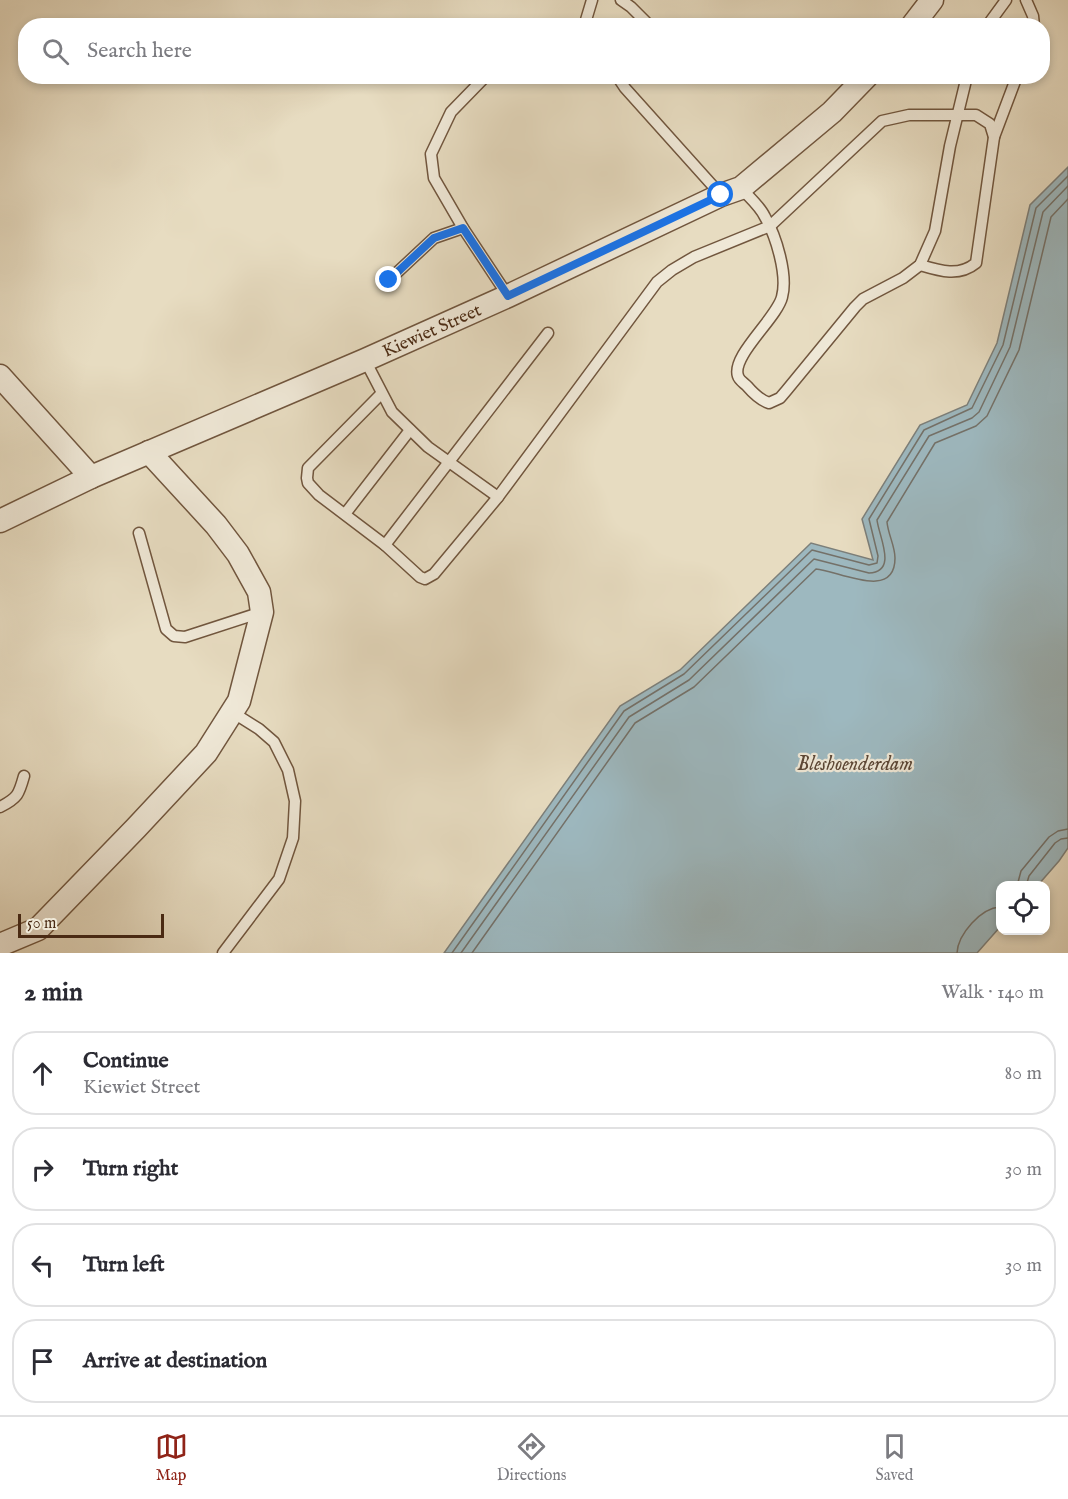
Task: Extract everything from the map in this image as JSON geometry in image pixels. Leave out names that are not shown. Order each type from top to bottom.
[{"type":"street","points":[[918,18],[932,0]]},
{"type":"street","name":"Kiewiet Street","points":[[0,521],[91,477],[508,296],[731,192],[832,112],[859,84]]},
{"type":"street","points":[[0,376],[91,477]]},
{"type":"street","points":[[0,945],[38,929],[206,753],[239,701],[262,612],[259,592],[238,554],[216,525],[149,452]]},
{"type":"lane","points":[[587,18],[592,0]]},
{"type":"lane","points":[[621,0],[642,18]]},
{"type":"lane","points":[[993,18],[1006,0]]},
{"type":"lane","points":[[1026,0],[1033,18]]},
{"type":"lane","points":[[478,84],[451,112],[431,154],[434,178],[463,228],[508,296]]},
{"type":"lane","points":[[622,84],[731,192],[764,214],[770,226],[781,261],[784,280],[782,297],[774,313],[737,367],[742,381],[763,401],[769,403],[780,398],[855,306],[863,299],[903,278],[920,265],[935,231],[950,146],[965,84]]},
{"type":"lane","points":[[920,265],[944,272],[967,270],[976,263],[994,137],[1014,84]]},
{"type":"lane","points":[[381,394],[307,472],[308,483],[319,495],[385,545],[420,577],[430,577],[498,498],[657,282],[672,270],[694,257],[770,226],[882,121],[909,115],[976,115],[990,124],[994,137]]},
{"type":"lane","points":[[389,280],[434,238],[463,228]]},
{"type":"lane","points":[[385,545],[548,333]]},
{"type":"lane","points":[[365,360],[392,412],[449,462],[498,498]]},
{"type":"lane","points":[[345,514],[410,430]]},
{"type":"lane","points":[[139,533],[166,628],[174,636],[185,637],[262,612]]},
{"type":"lane","points":[[223,953],[279,879],[293,838],[295,801],[288,770],[274,742],[259,729],[232,712]]},
{"type":"lane","points":[[0,807],[19,794],[24,776]]},
{"type":"water","name":"Bleshoenderdam","points":[[1068,167],[1068,848],[1059,861],[1042,881],[996,881],[996,932],[977,953],[444,953],[620,706],[680,670],[811,543],[873,560],[862,519],[920,425],[967,405],[997,343],[1030,205]]},
{"type":"route","points":[[389,280],[434,238],[463,228],[508,296],[721,195]]}]
